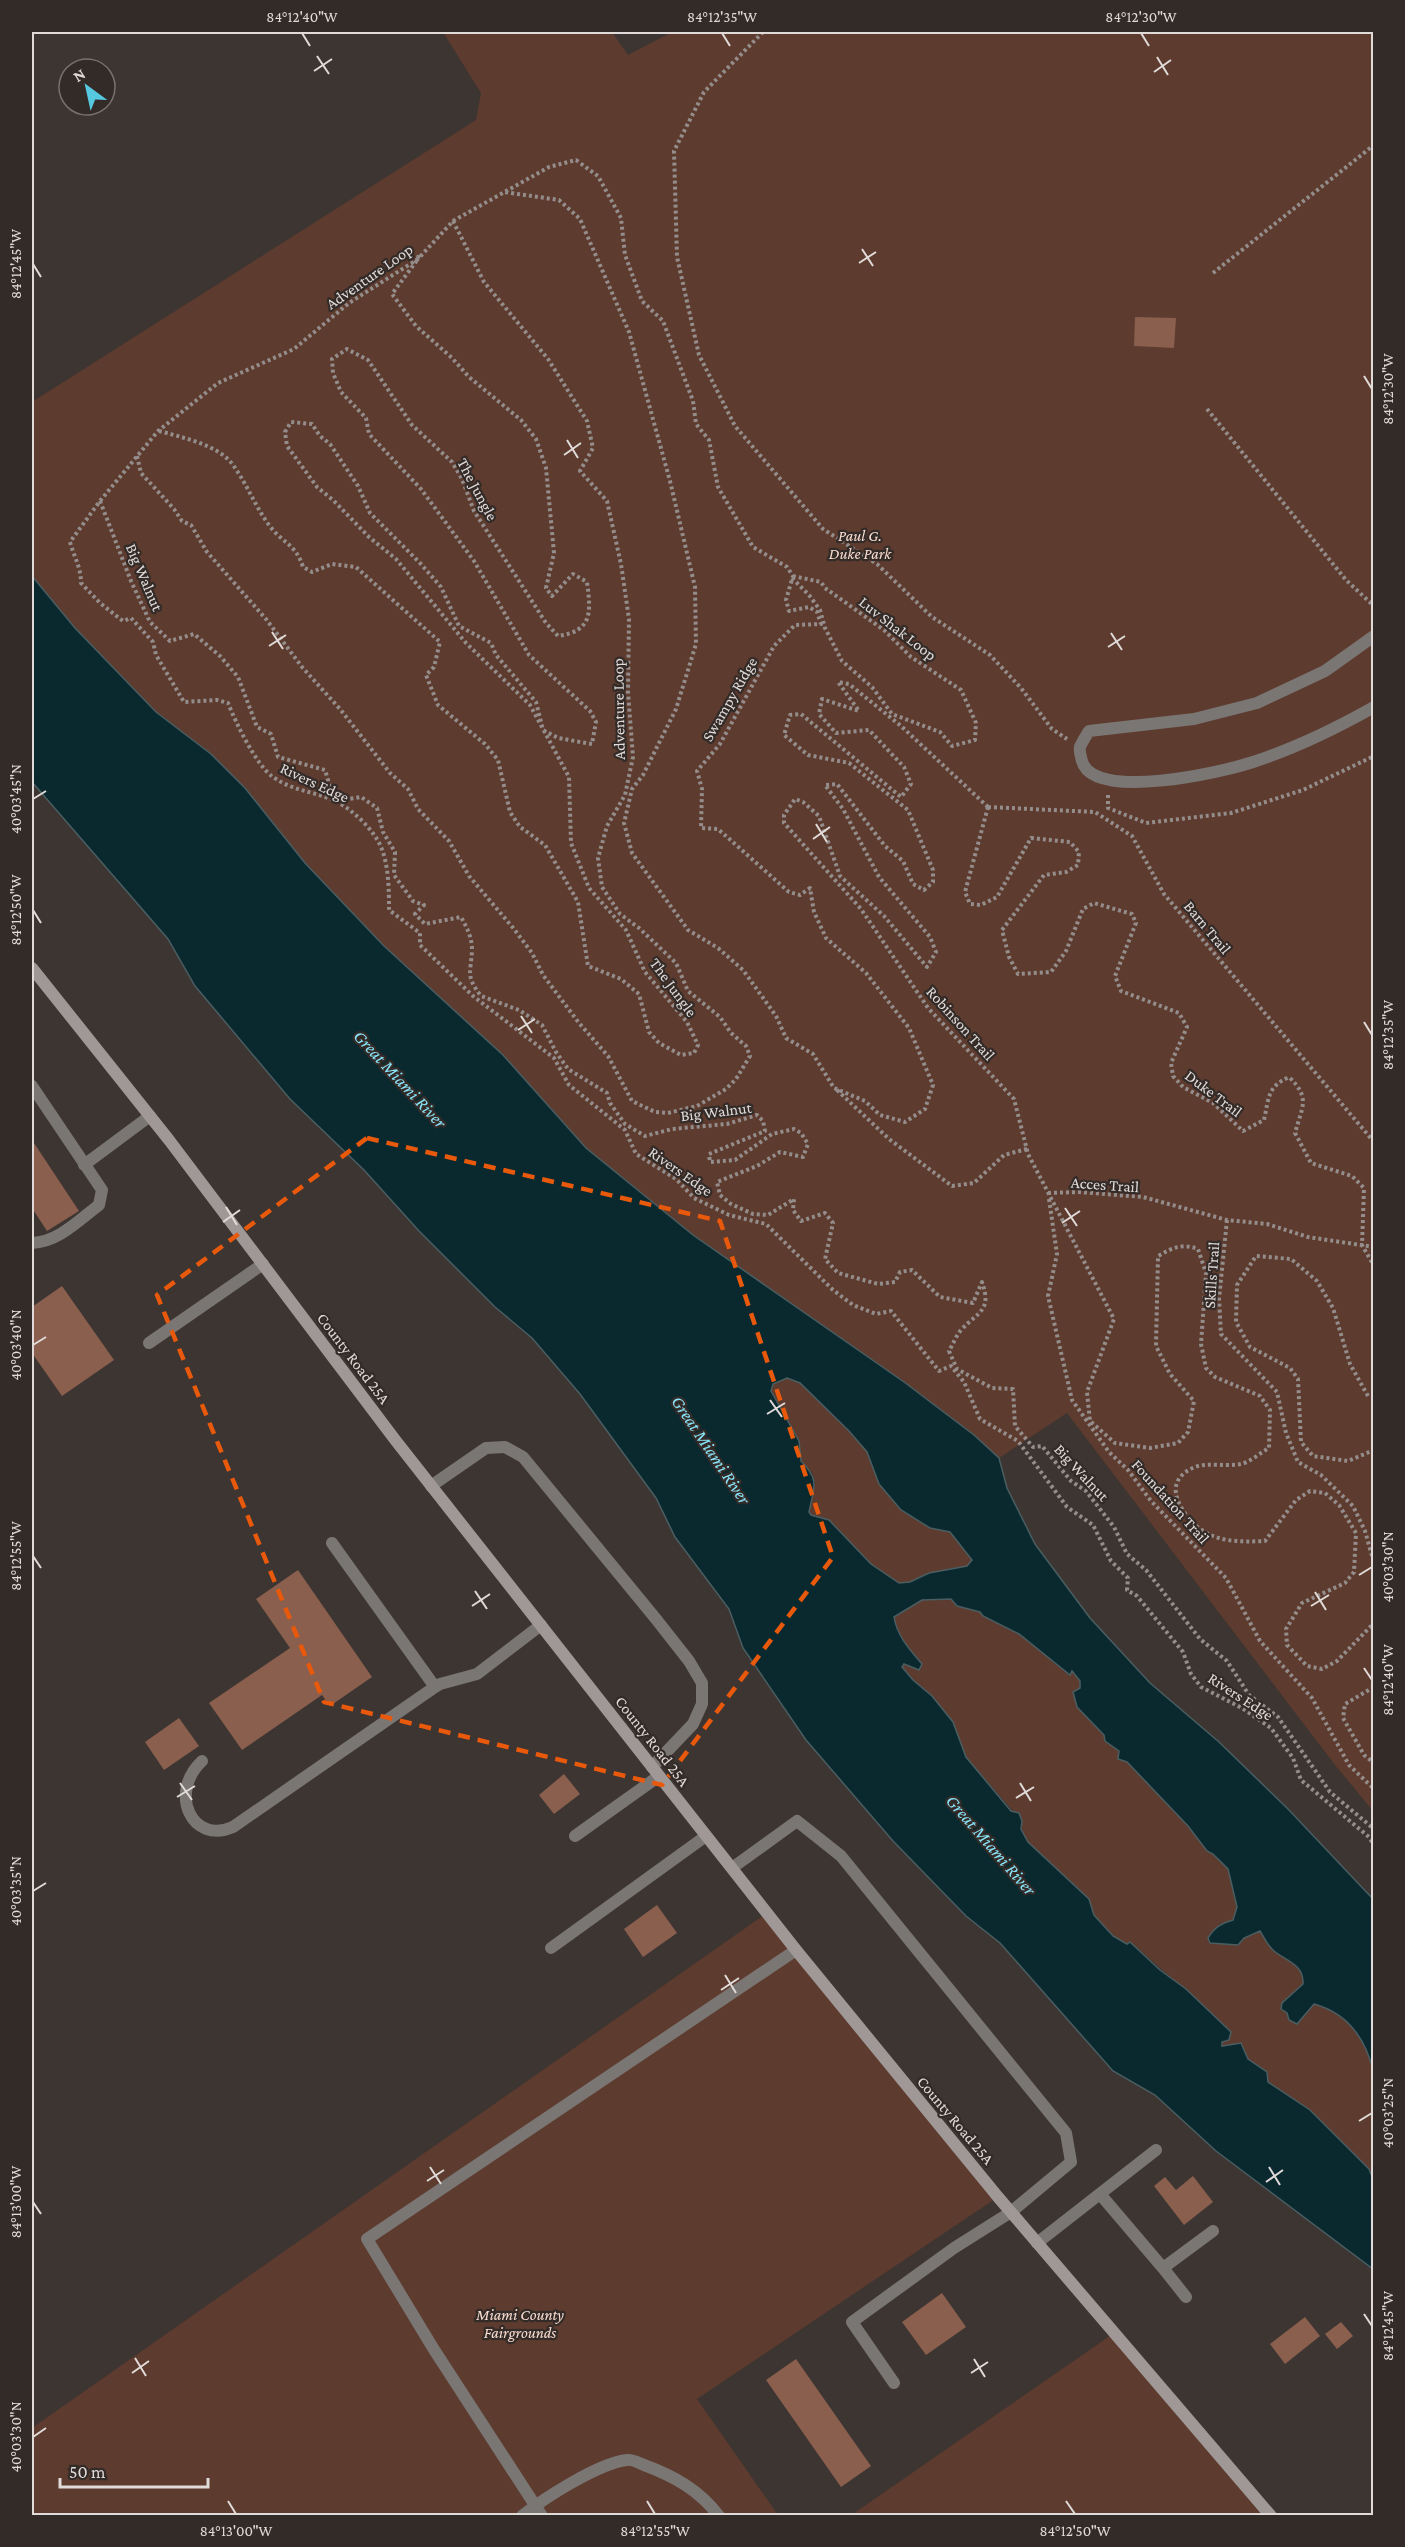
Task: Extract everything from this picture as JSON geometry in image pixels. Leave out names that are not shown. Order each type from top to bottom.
[{"type":"main road","name":"County Road 25A","points":[[32,968],[150,1116],[431,1486],[796,1950],[1011,2212],[1271,2516]]},
{"type":"lane","points":[[1374,636],[1325,671],[1257,703],[1194,719],[1089,731],[1080,748],[1082,763],[1090,774],[1109,781],[1172,780],[1252,762],[1326,734],[1374,707]]},
{"type":"lane","points":[[32,1086],[102,1190],[99,1205],[59,1236],[43,1243],[32,1243]]},
{"type":"lane","points":[[84,1165],[150,1116]]},
{"type":"lane","points":[[149,1342],[262,1264]]},
{"type":"lane","points":[[431,1486],[486,1448],[505,1447],[523,1457],[656,1618],[689,1661],[702,1683],[702,1704],[693,1724],[656,1771],[575,1836]]},
{"type":"lane","points":[[332,1543],[435,1687]]},
{"type":"lane","points":[[202,1761],[186,1782],[185,1801],[190,1816],[205,1827],[222,1832],[233,1827],[435,1687],[477,1674],[541,1625]]},
{"type":"lane","points":[[732,1868],[797,1821],[841,1856],[1066,2133],[1071,2162],[1011,2212],[954,2248],[852,2322],[894,2383]]},
{"type":"lane","points":[[551,1948],[706,1836]]},
{"type":"lane","points":[[538,2510],[433,2348],[367,2239],[796,1950]]},
{"type":"lane","points":[[1037,2242],[1156,2150]]},
{"type":"lane","points":[[1100,2194],[1186,2297]]},
{"type":"lane","points":[[1163,2268],[1213,2231]]},
{"type":"lane","points":[[522,2516],[538,2510],[586,2475],[628,2459],[673,2475],[710,2504],[719,2516]]},
{"type":"path","points":[[763,32],[704,92],[674,152],[677,257],[699,355],[735,426],[824,529],[877,564],[932,617],[990,655],[1021,688],[1052,729],[1080,748]]},
{"type":"path","points":[[1213,273],[1374,144]]},
{"type":"path","points":[[453,221],[549,167],[576,159],[598,176],[621,218],[625,255],[642,301],[663,321],[693,401],[696,424],[709,440],[718,487],[753,547],[787,567],[793,577]]},
{"type":"path","points":[[504,192],[558,200],[580,219],[629,332],[670,481],[695,587],[696,644],[676,709],[643,775],[632,789],[624,823],[632,853],[688,930],[718,948],[743,970],[776,1016],[786,1038],[813,1054],[834,1088],[889,1139],[952,1186],[974,1183],[1004,1155],[1026,1147]]},
{"type":"path","name":"Adventure Loop","points":[[70,542],[100,501],[137,456],[158,431],[219,382],[294,349],[349,303],[418,259],[453,221],[484,282],[548,358],[587,421],[593,448],[580,471],[607,501],[621,564],[629,619],[628,692],[633,757],[625,795],[607,826],[598,858],[602,887],[620,914],[639,927],[676,963],[688,991],[720,1017],[731,1033],[746,1046],[750,1056],[736,1079],[726,1089],[697,1106],[668,1113],[655,1112],[632,1101],[620,1074],[608,1056],[579,1023],[543,975],[532,953],[514,929],[469,876],[449,841],[418,808],[408,789],[383,765],[340,709],[302,667],[266,619],[207,552],[191,525],[182,521],[141,473],[137,456]]},
{"type":"path","name":"The Jungle","points":[[158,431],[200,442],[232,463],[266,521],[276,534],[298,553],[303,567],[312,572],[332,564],[356,567],[440,642],[434,667],[426,675],[438,705],[484,744],[498,760],[510,812],[520,827],[545,844],[578,902],[588,966],[621,979],[639,994],[649,1032],[659,1043],[681,1055],[694,1053],[698,1045],[687,1022],[645,972],[626,930],[589,888],[572,843],[569,777],[543,730],[530,705],[466,643],[396,559],[369,537],[317,487],[287,446],[285,432],[291,422],[312,424],[320,436],[330,444],[358,486],[370,513],[441,587],[459,626],[491,643],[496,655],[536,702],[543,730],[558,738],[592,744],[596,722],[590,711],[529,655],[474,561],[421,489],[369,434],[366,418],[341,392],[333,373],[332,359],[347,349],[368,360],[412,425],[452,462],[462,479],[474,510],[546,623],[558,636],[572,634],[586,623],[590,608],[587,582],[573,574],[552,596],[546,588],[554,553],[546,468],[536,439],[521,420],[469,377],[452,358],[416,326],[392,294],[418,259],[419,253]]},
{"type":"path","points":[[1207,409],[1346,580],[1374,606]]},
{"type":"path","name":"Big Walnut","points":[[100,501],[131,581],[150,622],[170,641],[194,634],[220,656],[238,677],[257,727],[271,734],[278,758],[324,770],[332,793],[342,800],[361,797],[377,808],[383,832],[395,852],[394,876],[413,901],[424,905],[416,914],[425,924],[462,917],[470,933],[472,950],[469,970],[475,988],[481,996],[519,1010],[542,1025],[568,1069],[607,1093],[610,1103],[625,1124],[645,1136],[672,1129],[727,1124],[757,1115],[763,1121],[765,1131],[709,1154],[710,1162],[735,1160],[772,1134],[794,1129],[801,1133],[808,1144],[803,1158],[780,1152],[757,1166],[717,1182],[720,1195],[731,1204],[753,1214],[768,1215],[794,1198],[793,1210],[801,1221],[825,1213],[833,1223],[825,1259],[838,1273],[878,1284],[895,1282],[900,1272],[912,1270],[940,1297],[973,1303],[982,1282],[987,1296],[983,1311],[960,1332],[949,1351],[957,1369],[992,1388],[1013,1389],[1015,1426],[1033,1446],[1042,1446],[1071,1481],[1086,1491],[1114,1527],[1127,1554],[1146,1570],[1200,1639],[1227,1661],[1249,1695],[1278,1718],[1330,1792],[1374,1829]]},
{"type":"path","name":"Rivers Edge","points":[[70,542],[79,564],[81,583],[100,603],[123,621],[131,618],[153,642],[156,655],[184,702],[217,700],[228,703],[239,732],[271,776],[296,790],[336,802],[362,821],[381,847],[389,887],[389,910],[420,933],[420,945],[473,996],[554,1058],[569,1085],[625,1130],[636,1154],[676,1179],[694,1198],[729,1215],[766,1224],[833,1290],[853,1305],[876,1314],[891,1311],[939,1371],[951,1366],[964,1382],[980,1419],[1018,1441],[1067,1508],[1093,1525],[1111,1561],[1128,1578],[1127,1590],[1137,1596],[1183,1652],[1191,1674],[1201,1687],[1242,1708],[1271,1728],[1293,1758],[1301,1780],[1369,1837],[1374,1845]]},
{"type":"path","name":"Luv Shak Loop","points":[[793,577],[821,582],[825,588],[884,630],[911,657],[961,690],[976,723],[975,740],[952,746],[940,732],[892,714],[872,687],[842,661],[825,628],[820,610],[793,577]]},
{"type":"path","name":"Swampy Ridge","points":[[793,577],[786,600],[789,611],[809,607],[818,612],[821,624],[795,625],[774,646],[720,744],[697,771],[702,789],[701,828],[718,829],[789,892],[800,895],[810,888],[814,912],[826,938],[866,973],[909,1028],[933,1085],[925,1109],[904,1122],[880,1115],[865,1101],[834,1088]]},
{"type":"path","name":"Robinson Trail","points":[[988,807],[901,726],[849,684],[838,682],[859,711],[822,699],[819,714],[836,733],[869,730],[904,767],[911,784],[900,797],[801,714],[790,715],[784,735],[808,755],[849,763],[908,810],[933,870],[933,882],[924,890],[913,884],[903,861],[885,846],[837,784],[825,785],[843,809],[879,877],[930,937],[936,952],[927,967],[884,916],[840,876],[819,816],[803,802],[795,799],[784,814],[784,823],[861,909],[928,1008],[1014,1099],[1026,1147],[1114,1319],[1087,1392],[1090,1421],[1116,1443],[1150,1448],[1178,1443],[1188,1432],[1194,1401],[1170,1374],[1156,1346],[1158,1256],[1172,1248],[1187,1245],[1198,1250],[1206,1274],[1201,1344],[1206,1368],[1215,1377],[1260,1396],[1270,1410],[1269,1448],[1242,1464],[1196,1467],[1180,1477],[1175,1490],[1179,1507],[1199,1529],[1230,1542],[1265,1541],[1296,1500],[1310,1491],[1326,1493],[1339,1504],[1356,1533],[1354,1572],[1345,1583],[1302,1603],[1286,1629],[1287,1645],[1307,1666],[1322,1669],[1337,1661],[1374,1623]]},
{"type":"path","points":[[1109,781],[1108,808],[1146,823],[1231,813],[1303,790],[1374,756]]},
{"type":"path","name":"Barn Trail","points":[[988,807],[1095,812],[1132,836],[1164,894],[1374,1143]]},
{"type":"path","name":"Duke Trail","points":[[988,807],[965,892],[970,904],[981,905],[997,897],[1031,838],[1070,842],[1079,852],[1078,865],[1066,872],[1044,875],[1002,930],[1009,957],[1018,974],[1051,972],[1066,951],[1083,909],[1094,903],[1132,914],[1136,923],[1115,976],[1121,991],[1179,1013],[1187,1027],[1171,1063],[1173,1076],[1184,1087],[1213,1103],[1243,1131],[1264,1120],[1270,1090],[1278,1082],[1289,1077],[1300,1088],[1305,1098],[1295,1133],[1311,1163],[1352,1176],[1364,1188],[1362,1245]]},
{"type":"path","name":"Acces Trail","points":[[1048,1193],[1079,1192],[1143,1197],[1227,1220],[1267,1224],[1308,1237],[1374,1247]]},
{"type":"path","name":"Foundation Trail","points":[[1048,1193],[1058,1254],[1048,1296],[1072,1400],[1109,1452],[1128,1470],[1151,1501],[1226,1578],[1260,1641],[1312,1698],[1349,1765],[1374,1789]]},
{"type":"path","name":"Skills Trail","points":[[1227,1220],[1219,1299],[1221,1334],[1277,1392],[1286,1433],[1298,1462],[1321,1475],[1353,1506],[1365,1531],[1374,1563]]},
{"type":"path","points":[[1362,1245],[1374,1266]]},
{"type":"path","points":[[1374,1396],[1368,1396],[1350,1364],[1333,1308],[1317,1281],[1291,1259],[1256,1256],[1237,1285],[1236,1322],[1250,1347],[1290,1368],[1298,1379],[1301,1442],[1313,1456],[1348,1461],[1374,1450]]},
{"type":"path","points":[[1374,1688],[1345,1704],[1343,1718],[1364,1755],[1374,1763]]},
{"type":"highlighted area","points":[[367,1138],[720,1221],[833,1557],[662,1785],[324,1702],[157,1295]]},
{"type":"green space","name":"Paul G. Duke Park","points":[[443,32],[612,32],[628,55],[672,32],[1373,32],[1373,1811],[1335,1765],[1067,1413],[999,1458],[974,1435],[904,1382],[693,1235],[586,1148],[503,1055],[384,946],[305,863],[245,788],[211,754],[156,712],[75,628],[32,576],[32,402],[476,120],[481,93]]},
{"type":"green space","points":[[787,1378],[800,1383],[849,1431],[867,1452],[879,1484],[901,1510],[930,1528],[950,1532],[972,1561],[967,1566],[929,1573],[910,1582],[899,1583],[871,1564],[829,1520],[811,1515],[809,1512],[815,1483],[812,1472],[800,1461],[771,1391],[773,1384]]},
{"type":"green space","points":[[951,1599],[957,1606],[980,1612],[1019,1634],[1069,1675],[1072,1670],[1080,1681],[1077,1707],[1104,1735],[1105,1741],[1119,1751],[1119,1759],[1127,1762],[1188,1826],[1207,1851],[1228,1869],[1237,1907],[1233,1920],[1219,1924],[1226,1943],[1238,1945],[1243,1938],[1260,1931],[1272,1948],[1301,1971],[1303,1984],[1282,2003],[1297,2023],[1314,2004],[1330,2009],[1349,2023],[1366,2045],[1373,2070],[1373,2182],[1369,2169],[1310,2110],[1267,2082],[1267,2072],[1248,2059],[1241,2043],[1222,2046],[1204,2007],[1131,1942],[1127,1944],[1104,1927],[1082,1891],[1038,1853],[1023,1832],[1022,1821],[966,1757],[953,1722],[932,1696],[902,1667],[903,1663],[913,1668],[922,1664],[901,1637],[894,1617],[922,1600]]},
{"type":"green space","name":"Miami County Fairgrounds","points":[[767,1913],[998,2197],[697,2399],[778,2515],[32,2515],[32,2428]]},
{"type":"green space","points":[[1114,2333],[1271,2516],[850,2516]]},
{"type":"water","name":"Great Miami River","points":[[32,576],[75,628],[156,712],[211,754],[245,788],[305,863],[384,946],[503,1055],[586,1148],[693,1235],[904,1382],[974,1435],[999,1458],[1007,1488],[1035,1544],[1090,1618],[1150,1683],[1219,1742],[1288,1809],[1373,1899],[1373,2070],[1360,2037],[1345,2020],[1326,2008],[1314,2004],[1297,2024],[1289,2020],[1287,2013],[1281,2009],[1282,2003],[1303,1984],[1303,1977],[1297,1967],[1272,1949],[1260,1931],[1244,1938],[1238,1945],[1210,1943],[1208,1938],[1218,1926],[1233,1920],[1237,1907],[1228,1869],[1207,1851],[1188,1826],[1127,1762],[1118,1759],[1119,1751],[1105,1741],[1104,1735],[1077,1707],[1073,1692],[1080,1688],[1080,1681],[1072,1671],[1070,1675],[1019,1634],[983,1616],[980,1612],[957,1606],[951,1599],[922,1600],[894,1617],[901,1637],[922,1664],[919,1670],[904,1664],[902,1667],[932,1696],[953,1722],[966,1757],[1011,1811],[1019,1813],[1022,1821],[1021,1829],[1028,1842],[1089,1899],[1094,1915],[1113,1936],[1127,1944],[1130,1942],[1160,1970],[1186,1989],[1231,2032],[1229,2040],[1222,2042],[1222,2046],[1241,2043],[1248,2059],[1267,2072],[1268,2082],[1310,2110],[1369,2169],[1374,2182],[1373,2269],[1216,2151],[1155,2095],[1113,2071],[1000,1943],[966,1916],[893,1841],[806,1740],[743,1648],[729,1609],[675,1537],[656,1498],[580,1394],[532,1338],[495,1307],[419,1231],[364,1170],[290,1099],[195,986],[168,939],[32,782]],"holes":[[[787,1378],[800,1383],[867,1452],[879,1484],[901,1510],[930,1528],[950,1532],[972,1560],[967,1566],[929,1573],[910,1582],[899,1583],[871,1564],[829,1520],[811,1515],[809,1512],[814,1490],[813,1479],[801,1461],[799,1441],[771,1391],[773,1384]]]},
{"type":"building","points":[[1135,317],[1176,318],[1174,348],[1134,346]]},
{"type":"building","points":[[32,1140],[79,1211],[47,1231],[32,1208]]},
{"type":"building","points":[[62,1286],[114,1360],[62,1396],[32,1353],[32,1307]]},
{"type":"building","points":[[298,1570],[372,1677],[330,1706],[322,1695],[242,1750],[209,1703],[290,1648],[256,1599]]},
{"type":"building","points":[[179,1718],[199,1746],[164,1770],[145,1742]]},
{"type":"building","points":[[564,1774],[580,1794],[554,1814],[539,1795]]},
{"type":"building","points":[[657,1905],[677,1933],[643,1957],[624,1929]]},
{"type":"building","points":[[1193,2176],[1213,2202],[1184,2225],[1154,2186],[1165,2177],[1176,2190]]},
{"type":"building","points":[[942,2293],[966,2327],[926,2355],[902,2322]]},
{"type":"building","points":[[1305,2317],[1320,2336],[1285,2364],[1270,2344]]},
{"type":"building","points":[[1341,2322],[1353,2336],[1337,2349],[1325,2334]]},
{"type":"building","points":[[796,2359],[871,2466],[841,2487],[766,2380]]}]
